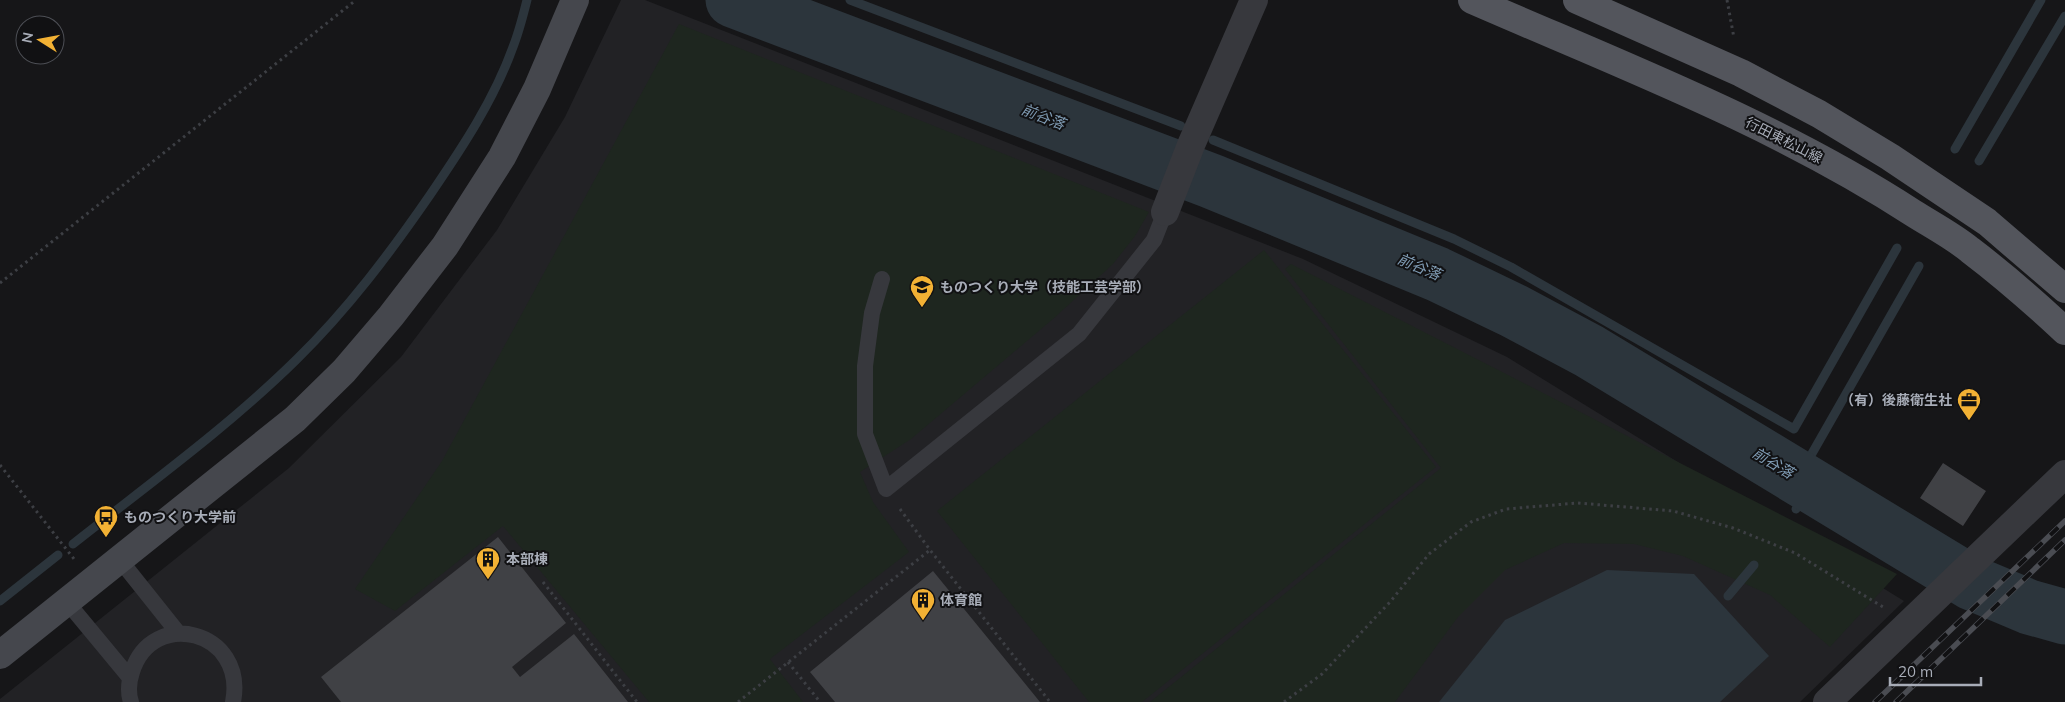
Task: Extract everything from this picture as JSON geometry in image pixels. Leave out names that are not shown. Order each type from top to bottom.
[{"type":"main road","name":"行田東松山線","points":[[1472,0],[1727,111],[1801,147],[1875,188],[1969,249],[2037,305],[2065,331]]},
{"type":"main road","points":[[1577,0],[1740,73],[1819,114],[1890,157],[1987,222],[2065,289]]},
{"type":"street","points":[[0,655],[295,419],[344,371],[391,316],[445,246],[502,157],[536,89],[575,0]]},
{"type":"street","points":[[1168,203],[1254,0]]},
{"type":"street","points":[[1827,702],[2065,474]]},
{"type":"lane","points":[[882,279],[872,313],[865,366],[865,434],[886,489],[1079,334],[1154,240],[1168,203]]},
{"type":"lane","points":[[120,560],[178,634]]},
{"type":"lane","points":[[67,602],[130,678]]},
{"type":"lane","points":[[131,702],[129,696],[130,678],[135,662],[146,647],[161,638],[178,634],[196,635],[212,643],[225,655],[233,671],[235,688],[233,702]]},
{"type":"path","points":[[0,283],[356,0]]},
{"type":"path","points":[[0,465],[92,582]]},
{"type":"path","points":[[886,489],[930,550],[1050,702]]},
{"type":"path","points":[[1284,702],[1322,674],[1390,602],[1429,554],[1470,522],[1506,509],[1578,503],[1673,511],[1733,528],[1795,553],[1888,610]]},
{"type":"path","points":[[738,702],[930,550]]},
{"type":"path","points":[[543,582],[637,702]]},
{"type":"path","points":[[788,662],[820,702]]},
{"type":"shaded area","name":"ものつくり大学（技能工芸学部）","points":[[621,0],[645,0],[1303,259],[1507,357],[1904,601],[1800,702],[0,702],[0,699],[289,468],[401,357],[497,230],[565,117]]},
{"type":"shaded area","points":[[679,24],[1149,212],[1135,236],[1113,264],[1053,319],[911,439],[860,472],[873,502],[909,552],[770,659],[803,702],[649,702],[503,526],[395,611],[355,589],[442,461]]},
{"type":"shaded area","points":[[1264,250],[1436,467],[1142,702],[1089,702],[937,511]]},
{"type":"shaded area","points":[[1291,264],[1897,574],[1830,647],[1770,595],[1683,556],[1634,544],[1564,543],[1505,570],[1458,617],[1395,702],[1150,702],[1441,468],[1285,269]]},
{"type":"shaded area","points":[[1607,570],[1694,574],[1769,656],[1720,702],[1439,702],[1505,620]]},
{"type":"building","points":[[1943,463],[1986,491],[1963,526],[1920,498]]},
{"type":"building","name":"本部棟","points":[[498,537],[566,623],[512,667],[520,677],[574,634],[628,702],[341,702],[321,677]]},
{"type":"building","name":"体育館","points":[[933,571],[1040,702],[835,702],[810,672]]},
{"type":"waterway","points":[[73,544],[244,408],[316,340],[351,300],[415,217],[454,160],[487,105],[497,86],[517,36],[527,0]]},
{"type":"waterway","name":"前谷落","points":[[733,0],[1211,181],[1437,274],[1514,311],[1589,351],[1972,583],[2029,607],[2065,617]]},
{"type":"waterway","points":[[850,0],[1181,126]]},
{"type":"waterway","points":[[1955,149],[2041,0]]},
{"type":"waterway","points":[[1979,161],[2065,16]]},
{"type":"waterway","points":[[1213,140],[1454,239],[1511,267],[1794,429],[1897,248]]},
{"type":"waterway","points":[[1798,478],[1919,266]]},
{"type":"waterway","points":[[1796,509],[1812,486]]},
{"type":"waterway","points":[[0,601],[58,555]]},
{"type":"waterway","points":[[1728,596],[1754,565]]},
{"type":"railway","points":[[1875,702],[2065,521]]},
{"type":"railway","points":[[1896,702],[2065,540]]},
{"type":"place","name":"ものつくり大学（技能工芸学部）","points":[[922,308]]},
{"type":"place","name":"（有）後藤衛生社","points":[[1969,421]]},
{"type":"place","name":"ものつくり大学前","points":[[106,538]]},
{"type":"place","name":"本部棟","points":[[488,580]]},
{"type":"place","name":"体育館","points":[[923,621]]}]
